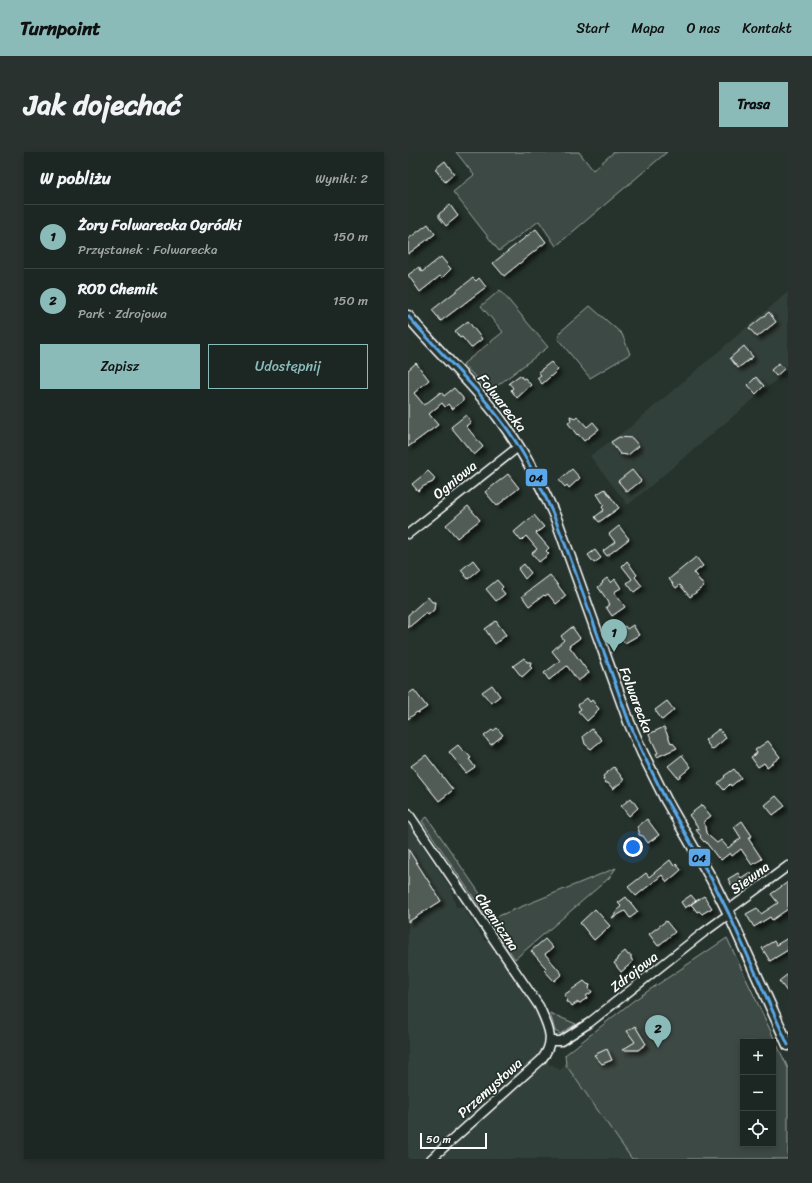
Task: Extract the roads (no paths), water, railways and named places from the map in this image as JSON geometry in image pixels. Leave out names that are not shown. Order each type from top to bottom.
[{"type":"street","name":"Folwarecka","points":[[408,316],[426,338],[477,391],[499,418],[518,447],[548,500],[557,521],[612,678],[642,752],[666,800],[712,880],[788,1045]]},
{"type":"street","name":"Ogniowa","points":[[408,534],[518,447]]},
{"type":"street","name":"Chemiczna","points":[[408,813],[539,1006],[549,1033],[550,1041],[548,1052]]},
{"type":"street","name":"Siewna","points":[[728,913],[788,866]]},
{"type":"street","name":"Zdrojowa","points":[[550,1041],[560,1041],[589,1023],[728,913]]},
{"type":"street","name":"Przemysłowa","points":[[431,1159],[548,1052]]},
{"type":"place","name":"Żory Folwarecka Ogródki","points":[[614,652]]},
{"type":"place","name":"ROD Chemik","points":[[658,1048]]}]
